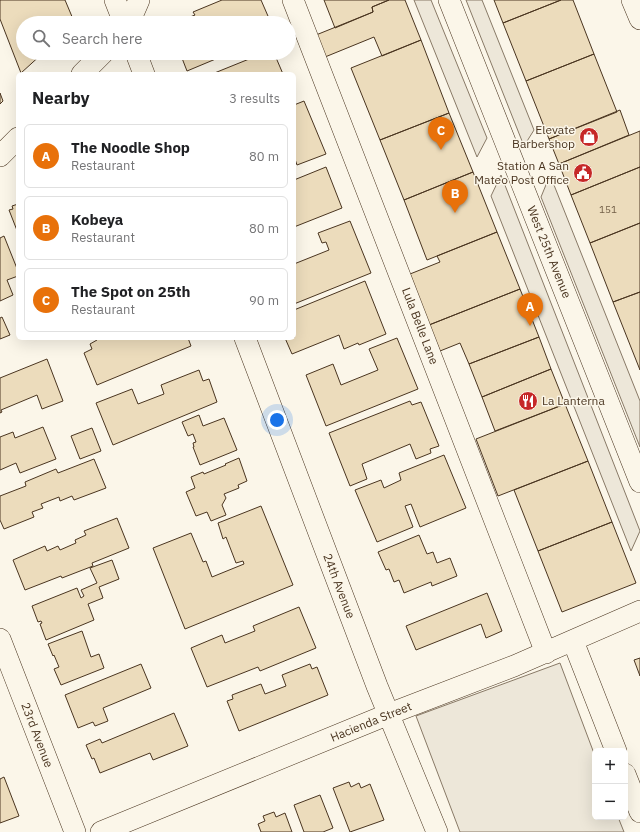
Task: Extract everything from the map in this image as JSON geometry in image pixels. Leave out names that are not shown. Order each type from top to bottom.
[{"type":"street","points":[[115,0],[121,16]]},
{"type":"street","points":[[132,16],[139,0]]},
{"type":"street","name":"Lula Belle Lane","points":[[293,0],[546,653]]},
{"type":"street","name":"West 25th Avenue","points":[[449,0],[640,482]]},
{"type":"street","points":[[632,0],[640,19]]},
{"type":"street","points":[[84,72],[96,60]]},
{"type":"street","points":[[139,60],[143,72]]},
{"type":"street","points":[[0,156],[16,140]]},
{"type":"street","name":"24th Avenue","points":[[246,340],[377,686],[437,832]]},
{"type":"street","name":"Hacienda Street","points":[[101,832],[389,714],[546,653],[640,611]]},
{"type":"street","name":"23rd Avenue","points":[[0,639],[75,832]]},
{"type":"street","points":[[573,641],[615,748]]},
{"type":"street","points":[[628,782],[640,812]]},
{"type":"shaded area","points":[[414,0],[431,0],[487,138],[477,157]]},
{"type":"shaded area","points":[[466,0],[482,0],[534,130],[524,146]]},
{"type":"shaded area","points":[[501,175],[640,531],[631,551],[491,196]]},
{"type":"shaded area","points":[[550,175],[640,401],[640,447],[541,197]]},
{"type":"shaded area","points":[[560,663],[592,748],[592,820],[619,820],[624,832],[460,832],[416,716]]},
{"type":"building","points":[[0,0],[65,0],[72,16],[16,16],[16,60],[35,60],[22,72],[21,72],[0,19]]},
{"type":"building","points":[[222,0],[261,0],[268,16],[192,16],[195,15],[193,12]]},
{"type":"building","points":[[324,0],[389,0],[372,7],[373,12],[335,28]]},
{"type":"building","points":[[389,0],[405,0],[421,40],[382,56],[374,37],[325,57],[316,35],[373,12],[372,7]]},
{"type":"building","points":[[494,0],[561,0],[503,23]]},
{"type":"building","points":[[561,0],[573,0],[594,54],[526,81],[503,23]]},
{"type":"building","points":[[421,40],[449,113],[380,140],[351,68]]},
{"type":"building","points":[[594,54],[617,112],[549,139],[526,81]]},
{"type":"building","points":[[183,60],[213,60],[187,71]]},
{"type":"building","points":[[247,60],[277,60],[282,72],[217,72]]},
{"type":"building","points":[[0,93],[3,101],[0,104]]},
{"type":"building","points":[[304,101],[326,154],[297,165],[296,162],[296,104]]},
{"type":"building","name":"Elevate Barbershop","points":[[620,110],[629,135],[559,164],[549,139]]},
{"type":"building","points":[[449,113],[473,172],[404,200],[380,140]]},
{"type":"building","points":[[640,131],[640,167],[571,195],[559,164]]},
{"type":"building","points":[[326,167],[342,208],[296,226],[296,179]]},
{"type":"building","points":[[640,167],[640,223],[590,243],[571,195]]},
{"type":"building","points":[[473,172],[497,232],[427,260],[404,200]]},
{"type":"building","points":[[16,205],[16,228],[9,210],[13,209],[12,206]]},
{"type":"building","points":[[350,221],[371,273],[296,303],[296,263],[329,250],[326,242],[322,243],[318,233]]},
{"type":"building","points":[[640,223],[640,292],[613,302],[590,243]]},
{"type":"building","points":[[497,232],[520,289],[429,325],[410,274],[440,262],[437,256]]},
{"type":"building","points":[[4,236],[16,266],[16,277],[7,280],[13,295],[0,301],[0,238]]},
{"type":"building","points":[[365,281],[386,334],[359,345],[358,343],[344,349],[339,335],[292,354],[286,340],[296,340],[296,309]]},
{"type":"building","points":[[520,289],[539,337],[469,364],[460,343],[440,351],[429,325]]},
{"type":"building","points":[[640,292],[640,370],[613,302]]},
{"type":"building","points":[[2,317],[10,335],[0,339],[0,318]]},
{"type":"building","points":[[539,337],[551,369],[482,397],[469,364]]},
{"type":"building","points":[[397,338],[418,389],[326,426],[306,375],[333,364],[341,385],[378,370],[369,349]]},
{"type":"building","points":[[97,340],[189,340],[191,346],[97,385],[84,353],[92,349],[90,344]]},
{"type":"building","points":[[47,359],[63,401],[42,409],[37,395],[1,410],[2,412],[0,413],[0,378]]},
{"type":"building","points":[[551,369],[565,404],[495,431],[482,397]]},
{"type":"building","points":[[199,370],[203,381],[209,379],[217,402],[113,445],[96,403],[132,389],[138,404],[164,394],[161,385]]},
{"type":"building","points":[[410,401],[412,405],[421,402],[439,446],[430,449],[431,453],[416,459],[410,444],[362,464],[367,479],[350,486],[329,433]]},
{"type":"building","points":[[565,404],[588,461],[498,496],[476,439]]},
{"type":"building","points":[[199,415],[203,426],[224,418],[237,450],[200,465],[193,447],[193,443],[196,442],[193,434],[188,436],[182,422]]},
{"type":"building","points":[[43,427],[56,459],[20,473],[16,463],[0,470],[0,437],[13,432],[15,438]]},
{"type":"building","points":[[92,428],[101,451],[80,459],[71,436]]},
{"type":"building","points":[[444,455],[466,508],[420,527],[411,504],[405,506],[413,527],[377,542],[355,490],[381,480],[384,488],[401,480],[399,473]]},
{"type":"building","points":[[239,458],[247,481],[238,485],[239,488],[224,494],[226,498],[222,505],[226,515],[211,521],[207,512],[196,516],[186,492],[195,488],[191,477],[203,472],[204,474]]},
{"type":"building","points":[[94,459],[106,488],[74,500],[72,496],[60,501],[59,497],[41,504],[43,508],[32,512],[34,517],[4,529],[0,520],[0,496],[26,486],[25,482],[56,469],[58,473]]},
{"type":"building","points":[[588,461],[612,522],[538,551],[514,490]]},
{"type":"building","points":[[261,506],[293,585],[185,629],[153,548],[191,533],[203,562],[206,561],[212,577],[244,564],[243,561],[236,563],[226,537],[223,539],[218,523]]},
{"type":"building","points":[[117,518],[129,548],[92,563],[93,566],[62,578],[61,576],[25,590],[13,560],[45,546],[47,551],[58,546],[60,550],[76,543],[75,540],[86,535],[84,531]]},
{"type":"building","points":[[612,522],[636,583],[562,612],[538,551]]},
{"type":"building","points":[[419,535],[427,554],[433,552],[437,563],[450,558],[457,576],[432,586],[431,582],[404,593],[399,580],[394,582],[389,569],[386,570],[378,552]]},
{"type":"building","points":[[112,560],[119,579],[99,587],[103,598],[88,604],[94,620],[46,640],[40,624],[42,623],[41,621],[38,622],[32,606],[77,588],[81,598],[84,596],[81,590],[97,583],[90,568]]},
{"type":"building","points":[[487,593],[502,631],[486,638],[481,624],[416,650],[406,626]]},
{"type":"building","points":[[299,607],[316,648],[260,671],[258,667],[207,687],[191,648],[222,635],[225,643],[255,631],[253,626]]},
{"type":"building","points":[[82,631],[91,657],[99,654],[104,668],[61,685],[54,669],[59,667],[48,644]]},
{"type":"building","points":[[640,658],[640,676],[634,660]]},
{"type":"building","points":[[141,664],[151,688],[103,708],[108,721],[95,726],[93,722],[78,728],[65,695]]},
{"type":"building","points":[[310,664],[312,669],[317,667],[328,695],[239,731],[227,701],[233,699],[232,695],[261,684],[265,694],[286,686],[282,675]]},
{"type":"building","points":[[174,713],[188,746],[153,760],[150,753],[100,773],[94,758],[92,759],[86,745],[100,739],[102,743]]},
{"type":"building","points":[[4,777],[19,816],[0,823],[0,779]]},
{"type":"building","points":[[349,782],[351,787],[359,783],[361,788],[370,784],[384,820],[350,832],[333,788]]},
{"type":"building","points":[[320,795],[333,828],[323,832],[304,832],[294,805]]},
{"type":"building","points":[[274,812],[276,817],[285,813],[292,832],[261,832],[258,824],[265,821],[263,816]]},
{"type":"place","name":"Elevate Barbershop","points":[[589,137]]},
{"type":"place","name":"The Spot on 25th","points":[[441,150]]},
{"type":"place","name":"Station A San Mateo Post Office","points":[[583,173]]},
{"type":"place","name":"Kobeya","points":[[455,213]]},
{"type":"place","name":"The Noodle Shop","points":[[530,326]]},
{"type":"place","name":"La Lanterna","points":[[528,401]]}]
